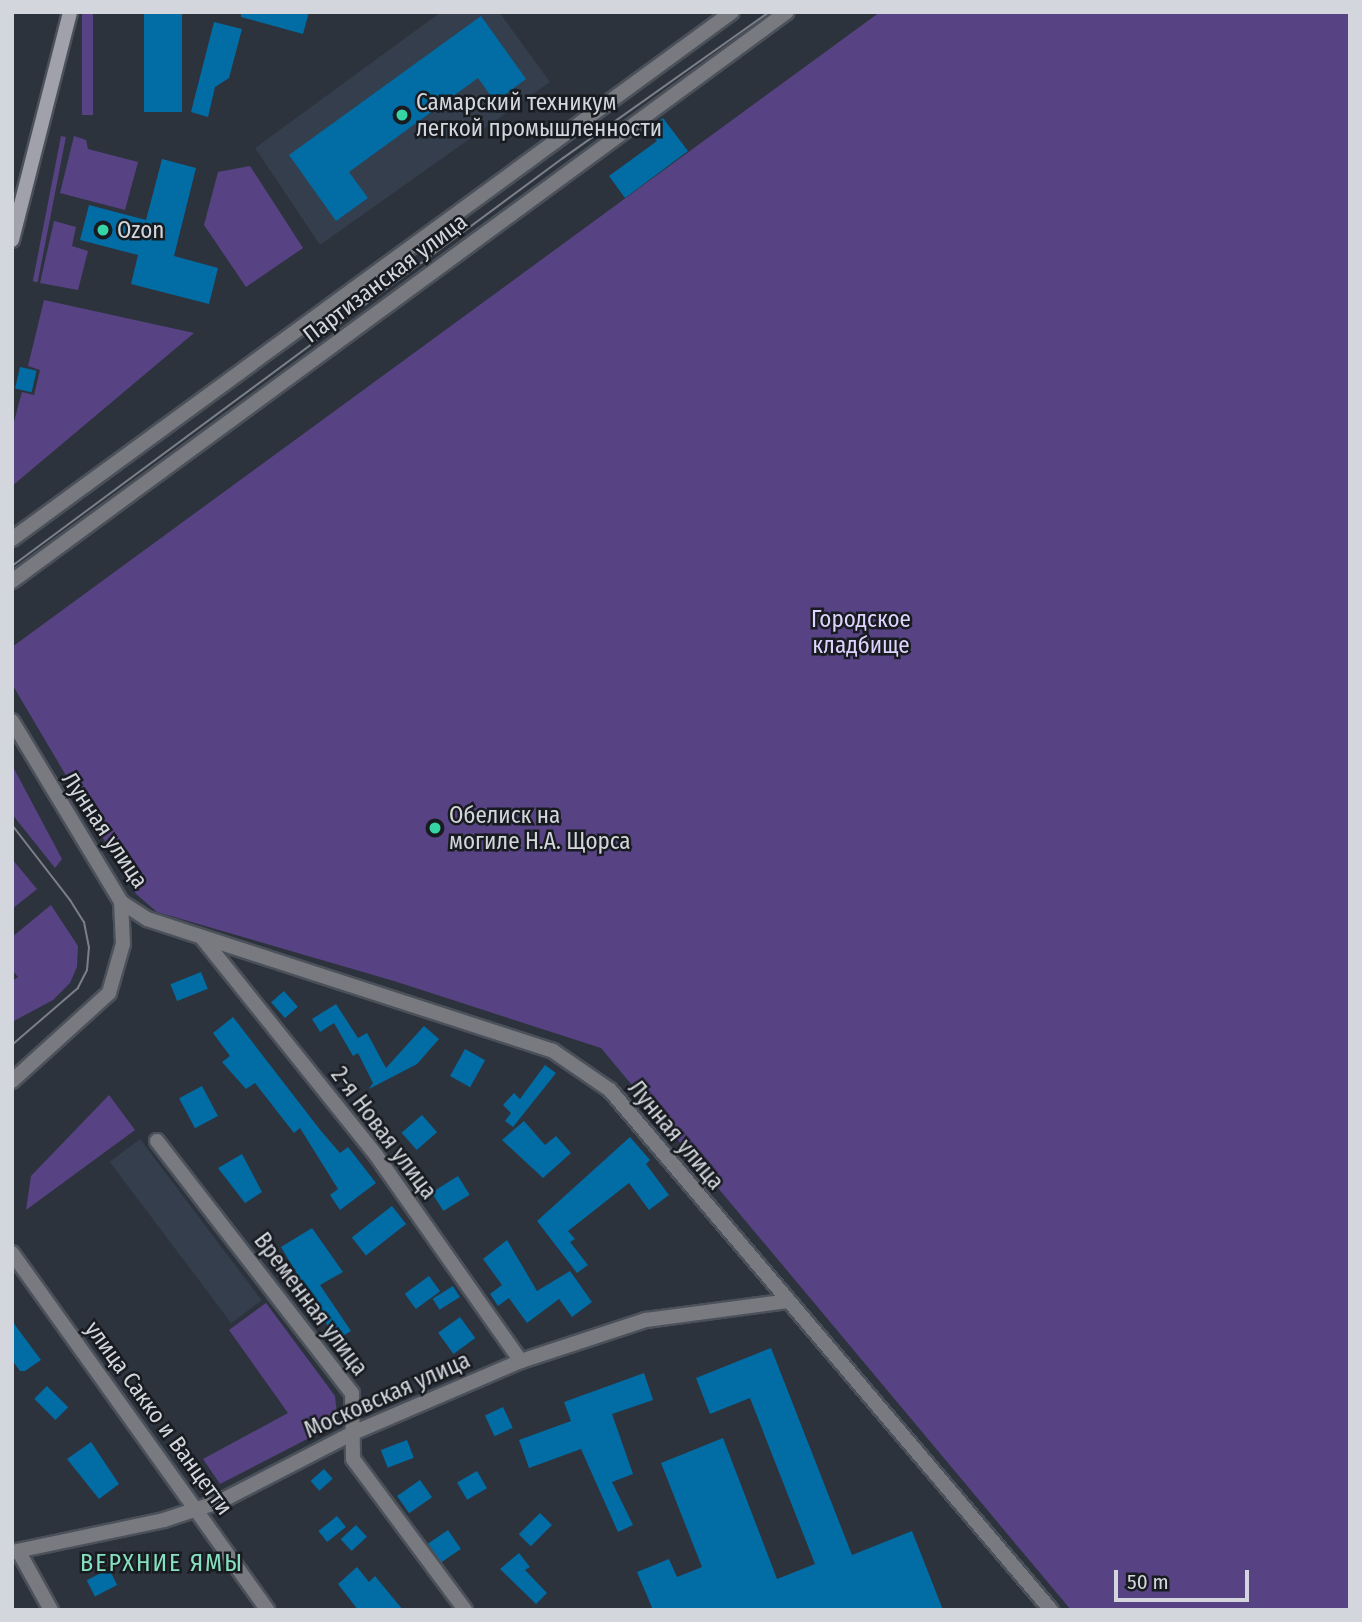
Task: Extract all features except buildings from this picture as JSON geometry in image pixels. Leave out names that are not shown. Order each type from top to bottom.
[{"type":"main road","points":[[12,240],[70,12]]},
{"type":"street","name":"Партизанская улица","points":[[12,539],[732,12]]},
{"type":"street","name":"Партизанская улица","points":[[12,581],[786,12]]},
{"type":"street","name":"Лунная улица","points":[[12,721],[121,902],[147,919],[553,1051],[610,1090],[1051,1610]]},
{"type":"street","points":[[12,1081],[109,993],[123,944],[121,902]]},
{"type":"street","name":"2-я Новая улица","points":[[203,939],[376,1155],[521,1361]]},
{"type":"street","name":"Временная улица","points":[[157,1141],[352,1393],[353,1459],[465,1610]]},
{"type":"street","name":"улица Сакко и Ванцетти","points":[[12,1254],[268,1610]]},
{"type":"street","name":"Московская улица","points":[[16,1552],[197,1508],[353,1433],[521,1361],[646,1320],[788,1301]]},
{"type":"street","points":[[16,1552],[51,1610]]},
{"type":"shaded area","name":"Самарский техникум легкой промышленности","points":[[441,12],[499,12],[550,82],[320,245],[255,148]]},
{"type":"shaded area","points":[[140,1139],[262,1300],[231,1323],[110,1162]]},
{"type":"green space","points":[[82,12],[93,12],[93,115],[82,115]]},
{"type":"green space","name":"Городское кладбище","points":[[880,12],[1350,12],[1350,1610],[1071,1610],[601,1048],[394,981],[157,912],[136,894],[12,684],[12,647]]},
{"type":"green space","points":[[61,136],[66,137],[38,282],[33,281]]},
{"type":"green space","points":[[74,136],[86,140],[88,149],[138,162],[125,210],[60,193]]},
{"type":"green space","points":[[250,166],[303,248],[246,287],[204,225],[218,172]]},
{"type":"green space","points":[[54,221],[76,227],[72,246],[88,251],[78,290],[40,283]]},
{"type":"green space","points":[[44,300],[194,333],[12,486],[12,429],[22,392],[34,395],[40,370],[28,366]]},
{"type":"green space","points":[[12,765],[62,859],[55,868],[12,814]]},
{"type":"green space","points":[[12,859],[37,889],[12,909]]},
{"type":"green space","points":[[51,905],[78,946],[77,967],[70,983],[53,1000],[12,1022],[12,981],[18,977],[12,970],[12,937]]},
{"type":"green space","points":[[109,1095],[135,1130],[26,1210],[31,1176]]},
{"type":"green space","points":[[266,1303],[335,1396],[338,1423],[220,1484],[203,1459],[288,1413],[229,1330]]},
{"type":"tram line","points":[[12,566],[563,158],[769,12]]},
{"type":"tram line","points":[[12,825],[84,922],[89,947],[87,970],[78,988],[12,1045]]},
{"type":"place","name":"Самарский техникум легкой промышленности","points":[[402,115]]},
{"type":"place","name":"Ozon","points":[[103,230]]},
{"type":"place","name":"Обелиск на могиле Н.А. Щорса","points":[[435,828]]},
{"type":"district","name":"ВЕРХНИЕ ЯМЫ","points":[[162,1564]]}]
